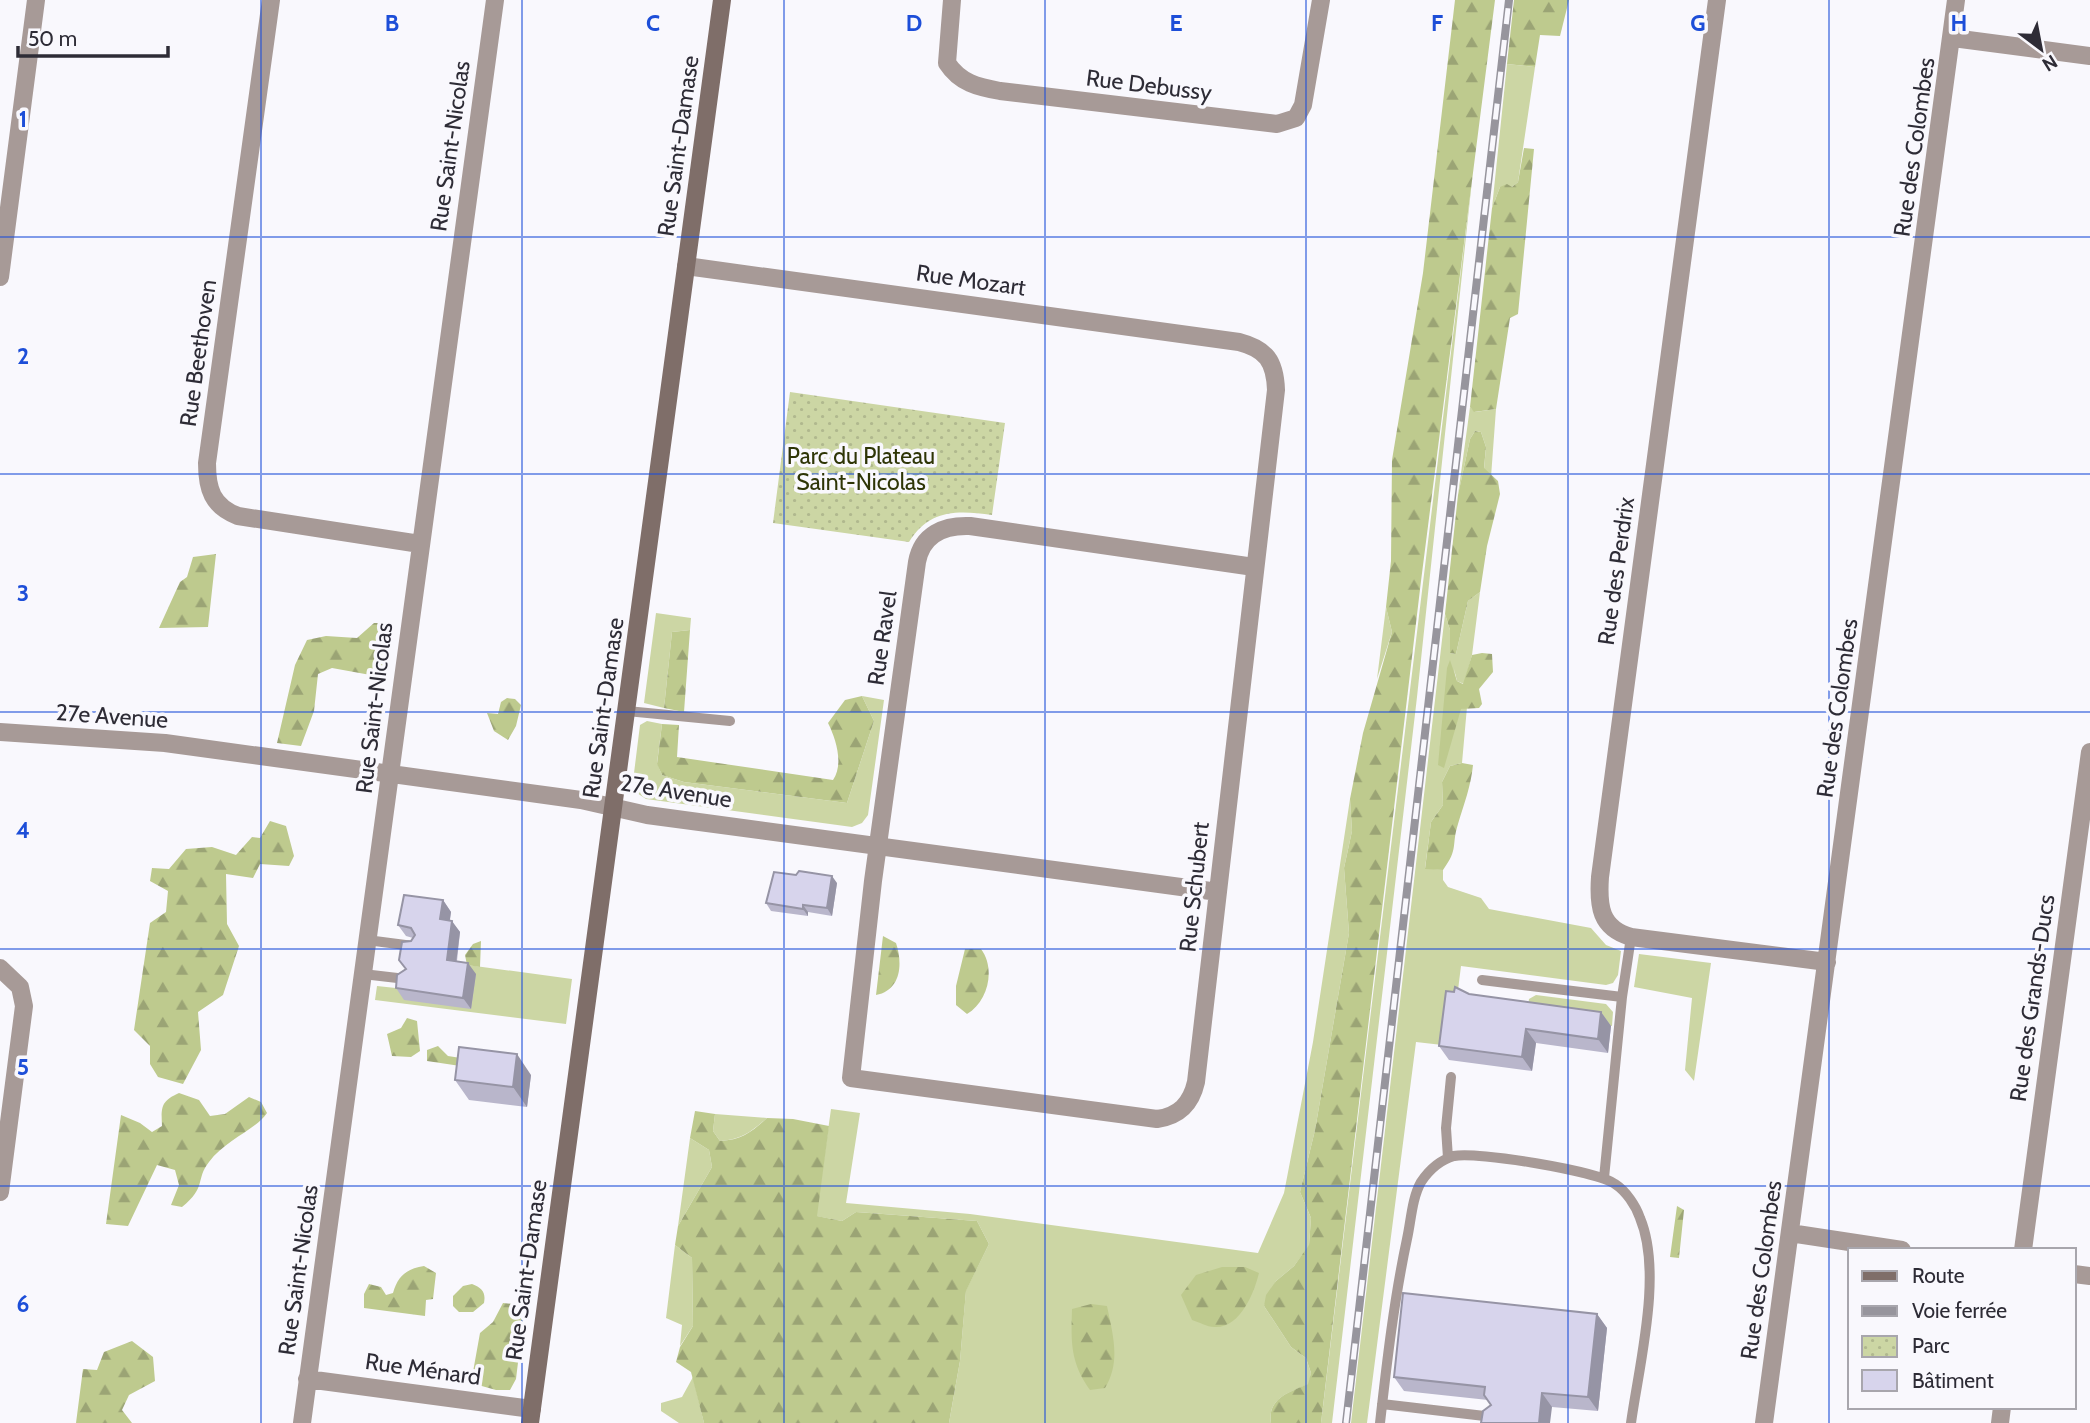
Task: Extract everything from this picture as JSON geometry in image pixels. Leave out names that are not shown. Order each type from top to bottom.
[{"type":"street","points":[[0,276],[36,0]]},
{"type":"street","name":"Rue Beethoven","points":[[271,0],[207,463],[208,486],[222,508],[238,516],[420,544]]},
{"type":"street","name":"Rue Saint-Nicolas","points":[[302,1423],[495,0]]},
{"type":"street","name":"Rue Saint-Damase","points":[[531,1416],[722,0]]},
{"type":"street","name":"Rue Debussy","points":[[952,0],[947,63],[956,75],[970,84],[1053,98],[1277,124],[1296,118],[1304,105],[1321,0]]},
{"type":"street","name":"Rue des Perdrix","points":[[1717,0],[1600,877],[1601,914],[1612,929],[1631,937],[1827,962]]},
{"type":"street","name":"Rue des Colombes","points":[[1765,1423],[1954,38],[1956,0]]},
{"type":"street","points":[[1954,38],[2090,57]]},
{"type":"street","name":"Rue Mozart","points":[[687,266],[1248,344]]},
{"type":"street","name":"Rue Schubert","points":[[850,1078],[1157,1119],[1175,1114],[1187,1104],[1196,1082],[1276,390],[1275,372],[1269,358],[1248,344]]},
{"type":"street","name":"Rue Ravel","points":[[850,1078],[878,846],[917,562],[919,552],[931,535],[954,525],[970,526],[1254,567]]},
{"type":"street","name":"27e Avenue","points":[[0,732],[165,743],[1218,892]]},
{"type":"street","name":"Rue des Grands-Ducs","points":[[2023,1248],[2090,752]]},
{"type":"street","points":[[0,968],[20,987],[23,1018],[1,1182]]},
{"type":"street","points":[[1790,1233],[1889,1248]]},
{"type":"street","name":"Rue Ménard","points":[[307,1378],[531,1416]]},
{"type":"lane","points":[[627,711],[730,722]]},
{"type":"lane","points":[[1604,1178],[1622,997],[1631,937]]},
{"type":"lane","points":[[368,940],[415,946]]},
{"type":"lane","points":[[363,974],[406,979]]},
{"type":"lane","points":[[1482,980],[1622,997]]},
{"type":"lane","points":[[1448,1158],[1446,1128],[1451,1077]]},
{"type":"lane","points":[[1392,1423],[1380,1420],[1394,1303],[1417,1191],[1433,1168],[1448,1158],[1466,1155],[1488,1156],[1604,1178],[1626,1194],[1640,1216],[1649,1256],[1646,1313],[1631,1423]]},
{"type":"lane","points":[[1382,1404],[1493,1417]]},
{"type":"green space","points":[[1455,0],[1495,0],[1421,581],[1321,1423],[1271,1423],[1276,1402],[1287,1393],[1308,1384],[1311,1373],[1306,1358],[1291,1347],[1264,1306],[1266,1295],[1276,1281],[1294,1266],[1309,1245],[1311,1218],[1300,1192],[1315,1130],[1349,933],[1344,868],[1352,831],[1350,799],[1363,733],[1392,632],[1386,607],[1391,561],[1392,460],[1423,273]]},
{"type":"green space","points":[[1514,0],[1569,0],[1560,36],[1540,35],[1535,67],[1507,64]]},
{"type":"green space","points":[[1507,64],[1535,67],[1518,182],[1512,187],[1500,187],[1492,208]]},
{"type":"green space","points":[[1524,148],[1534,149],[1518,314],[1510,318],[1496,409],[1474,412],[1470,407],[1492,208],[1500,187],[1507,184],[1512,187],[1518,182]]},
{"type":"green space","points":[[1473,171],[1417,697],[1332,1423],[1321,1423]]},
{"type":"green space","name":"Parc du Plateau Saint-Nicolas","points":[[790,392],[1005,423],[992,515],[968,512],[945,514],[926,523],[909,542],[773,523]]},
{"type":"green space","points":[[1470,407],[1475,412],[1496,409],[1491,477],[1484,469],[1486,447],[1481,432],[1475,431],[1470,439],[1458,495]]},
{"type":"green space","points":[[1475,431],[1481,432],[1486,447],[1484,468],[1498,481],[1500,494],[1487,546],[1480,592],[1468,601],[1456,654],[1450,653],[1450,630],[1445,614],[1458,495],[1470,439]]},
{"type":"green space","points":[[216,554],[208,627],[159,628],[180,582],[187,577],[193,557]]},
{"type":"green space","points":[[1480,592],[1472,655],[1464,684],[1457,681],[1454,669],[1461,709],[1467,707],[1462,763],[1450,766],[1442,782],[1443,805],[1431,822],[1425,868],[1443,870],[1443,880],[1448,887],[1481,898],[1489,909],[1591,928],[1606,945],[1621,951],[1618,975],[1613,983],[1606,985],[1461,966],[1451,1046],[1416,1042],[1367,1423],[1351,1423],[1445,614],[1450,630],[1450,653],[1456,654],[1468,601]]},
{"type":"green space","points":[[1386,607],[1392,632],[1377,679]]},
{"type":"green space","points":[[656,613],[691,618],[690,630],[672,632],[664,708],[644,703]]},
{"type":"green space","points":[[374,623],[394,623],[387,678],[332,668],[318,674],[314,711],[301,746],[277,743],[295,665],[307,640],[326,636],[357,638]]},
{"type":"green space","points":[[690,630],[684,712],[664,708],[672,632]]},
{"type":"green space","points":[[1492,654],[1493,672],[1479,689],[1482,704],[1479,708],[1461,709],[1444,768],[1438,765],[1447,668],[1450,660],[1457,681],[1463,684],[1472,655]]},
{"type":"green space","points":[[862,696],[884,700],[868,815],[862,823],[852,827],[646,799],[637,793],[634,773],[640,725],[647,721],[662,724],[657,763],[662,775],[684,782],[847,803],[874,721]]},
{"type":"green space","points":[[862,696],[874,721],[847,803],[684,782],[662,775],[657,764],[662,724],[679,725],[677,757],[833,780],[838,759],[828,723],[845,700]]},
{"type":"green space","points":[[507,698],[515,699],[521,705],[516,726],[508,740],[494,731],[487,713],[498,714],[501,702]]},
{"type":"green space","points":[[1462,763],[1473,765],[1453,852],[1443,870],[1425,869],[1431,822],[1443,805],[1442,782],[1450,766]]},
{"type":"green space","points":[[1350,799],[1352,831],[1344,868],[1349,933],[1315,1130],[1300,1192],[1311,1218],[1309,1246],[1294,1266],[1276,1281],[1264,1306],[1291,1347],[1306,1358],[1311,1373],[1309,1384],[1288,1393],[1276,1402],[1271,1423],[949,1423],[960,1361],[966,1290],[989,1244],[977,1221],[856,1212],[842,1221],[816,1216],[831,1109],[860,1113],[846,1203],[970,1214],[1258,1253],[1284,1193],[1313,1042]]},
{"type":"green space","points":[[270,821],[286,826],[294,856],[289,866],[260,864],[253,878],[226,874],[227,924],[239,946],[223,995],[198,1012],[201,1050],[183,1084],[158,1077],[150,1064],[150,1046],[134,1030],[150,923],[166,912],[168,891],[150,881],[152,868],[169,869],[186,849],[212,847],[236,855],[252,837],[260,838]]},
{"type":"green space","points":[[883,936],[896,943],[899,967],[891,988],[876,995]]},
{"type":"green space","points":[[481,941],[480,967],[467,965],[465,955],[473,944]]},
{"type":"green space","points":[[965,949],[981,949],[986,957],[989,975],[980,1002],[967,1014],[956,1005],[956,986]]},
{"type":"green space","points":[[1639,954],[1711,963],[1694,1081],[1685,1070],[1692,998],[1634,987]]},
{"type":"green space","points":[[409,957],[572,979],[566,1024],[375,1000],[377,986],[405,989]]},
{"type":"green space","points":[[1536,995],[1606,1004],[1613,1012],[1612,1026],[1527,1015],[1529,999]]},
{"type":"green space","points":[[407,1018],[417,1021],[420,1051],[411,1057],[392,1056],[387,1034],[401,1028]]},
{"type":"green space","points":[[438,1046],[448,1056],[467,1059],[467,1067],[427,1061],[427,1050]]},
{"type":"green space","points":[[179,1093],[199,1100],[210,1116],[225,1114],[249,1097],[261,1102],[267,1113],[216,1154],[205,1168],[195,1194],[182,1207],[171,1205],[179,1185],[175,1170],[157,1165],[128,1226],[106,1224],[121,1115],[140,1123],[152,1132],[162,1126],[162,1109],[165,1102]]},
{"type":"green space","points":[[695,1111],[715,1114],[713,1131],[720,1141],[746,1134],[767,1118],[793,1119],[829,1126],[817,1216],[842,1221],[856,1212],[977,1221],[989,1244],[966,1291],[960,1361],[949,1423],[704,1423],[691,1372],[676,1362],[680,1347],[693,1326],[692,1258],[675,1245],[678,1226],[712,1167],[709,1150],[690,1138]]},
{"type":"green space","points":[[715,1114],[767,1118],[745,1134],[720,1141],[713,1131]]},
{"type":"green space","points":[[690,1138],[709,1150],[712,1167],[678,1226]]},
{"type":"green space","points":[[1677,1206],[1684,1210],[1679,1258],[1670,1257]]},
{"type":"green space","points":[[675,1245],[692,1258],[693,1326],[680,1346],[682,1325],[666,1318]]},
{"type":"green space","points":[[424,1266],[436,1273],[433,1299],[426,1300],[425,1316],[364,1308],[364,1294],[369,1284],[381,1287],[386,1295],[393,1293],[404,1274]]},
{"type":"green space","points":[[1222,1267],[1245,1267],[1259,1273],[1254,1290],[1238,1316],[1223,1326],[1211,1327],[1192,1320],[1181,1295],[1196,1275]]},
{"type":"green space","points":[[472,1284],[482,1291],[484,1303],[473,1312],[459,1312],[453,1306],[453,1296],[463,1286]]},
{"type":"green space","points":[[503,1303],[525,1305],[516,1379],[510,1390],[496,1390],[471,1383],[480,1333],[493,1322]]},
{"type":"green space","points":[[1091,1304],[1107,1306],[1114,1358],[1105,1388],[1090,1390],[1075,1361],[1072,1309]]},
{"type":"green space","points":[[132,1341],[153,1357],[155,1381],[129,1395],[122,1410],[132,1423],[76,1423],[83,1369],[97,1370],[104,1352]]},
{"type":"green space","points":[[693,1377],[704,1423],[679,1423],[661,1411],[661,1403],[682,1397]]},
{"type":"building","points":[[799,871],[832,876],[827,908],[803,905],[803,909],[766,903],[774,872],[796,875]]},
{"type":"building","points":[[404,895],[443,900],[440,919],[452,921],[447,960],[468,963],[463,998],[396,988],[397,975],[406,969],[399,960],[402,942],[411,941],[415,935],[411,928],[398,925]]},
{"type":"building","points":[[1455,987],[1469,994],[1601,1012],[1598,1039],[1526,1029],[1522,1057],[1439,1046],[1446,991],[1454,992]]},
{"type":"building","points":[[459,1047],[517,1054],[513,1087],[455,1080]]},
{"type":"building","points":[[1403,1293],[1597,1314],[1588,1397],[1542,1393],[1539,1423],[1481,1423],[1483,1411],[1491,1405],[1484,1395],[1485,1387],[1394,1377]]},
{"type":"railway","points":[[1346,1423],[1509,0]]}]
